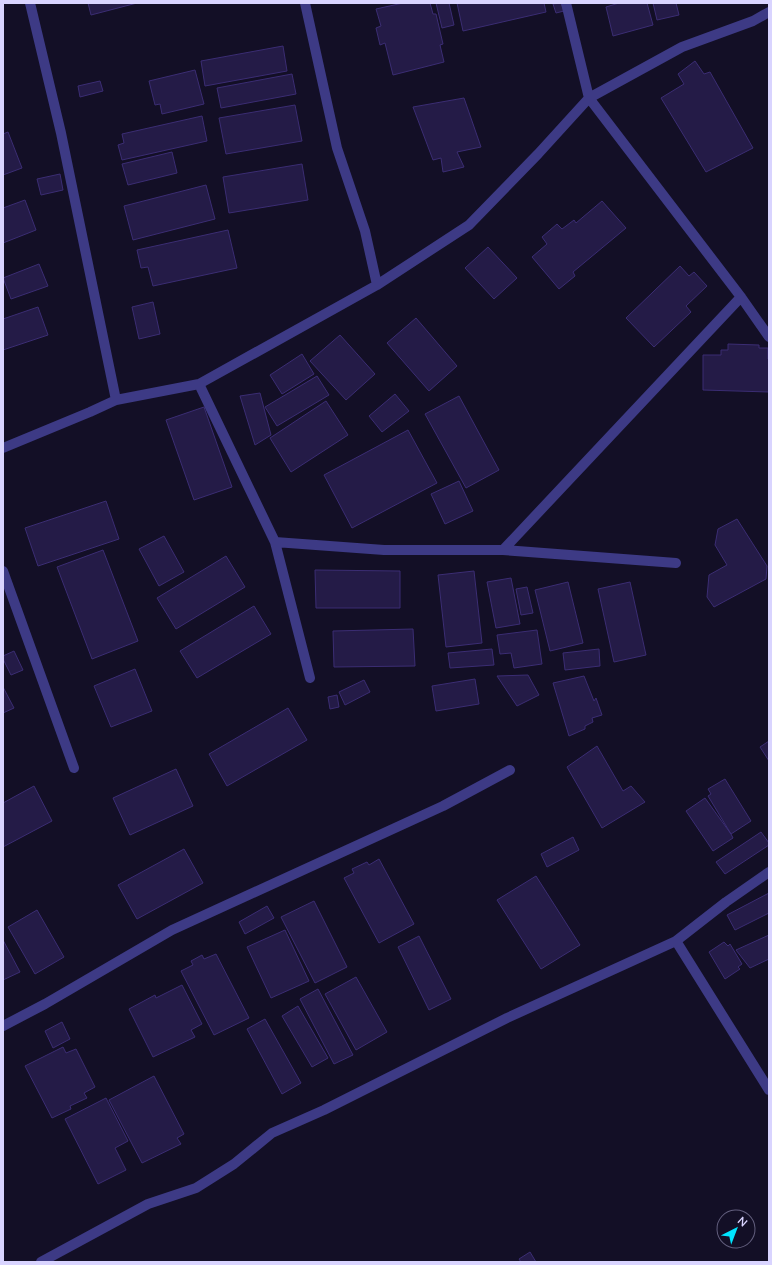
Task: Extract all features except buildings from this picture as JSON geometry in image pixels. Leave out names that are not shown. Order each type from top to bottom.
[{"type":"street","points":[[30,3],[61,134],[116,400]]},
{"type":"street","points":[[304,3],[337,148],[365,231],[377,285]]},
{"type":"street","points":[[566,3],[589,98],[741,297],[769,337]]},
{"type":"street","points":[[3,448],[116,400],[199,384],[377,285],[469,225],[538,154],[589,98],[648,64],[682,48],[753,21],[769,12]]},
{"type":"street","points":[[503,550],[741,297]]},
{"type":"street","points":[[199,384],[274,542],[310,678]]},
{"type":"street","points":[[274,542],[384,550],[503,550],[676,563]]},
{"type":"street","points":[[3,571],[74,768]]},
{"type":"street","points":[[3,1026],[45,1004],[172,930],[443,806],[510,770]]},
{"type":"street","points":[[41,1262],[148,1204],[196,1188],[234,1164],[272,1133],[324,1110],[507,1018],[676,941],[726,902],[769,872]]},
{"type":"street","points":[[676,941],[769,1090]]}]
